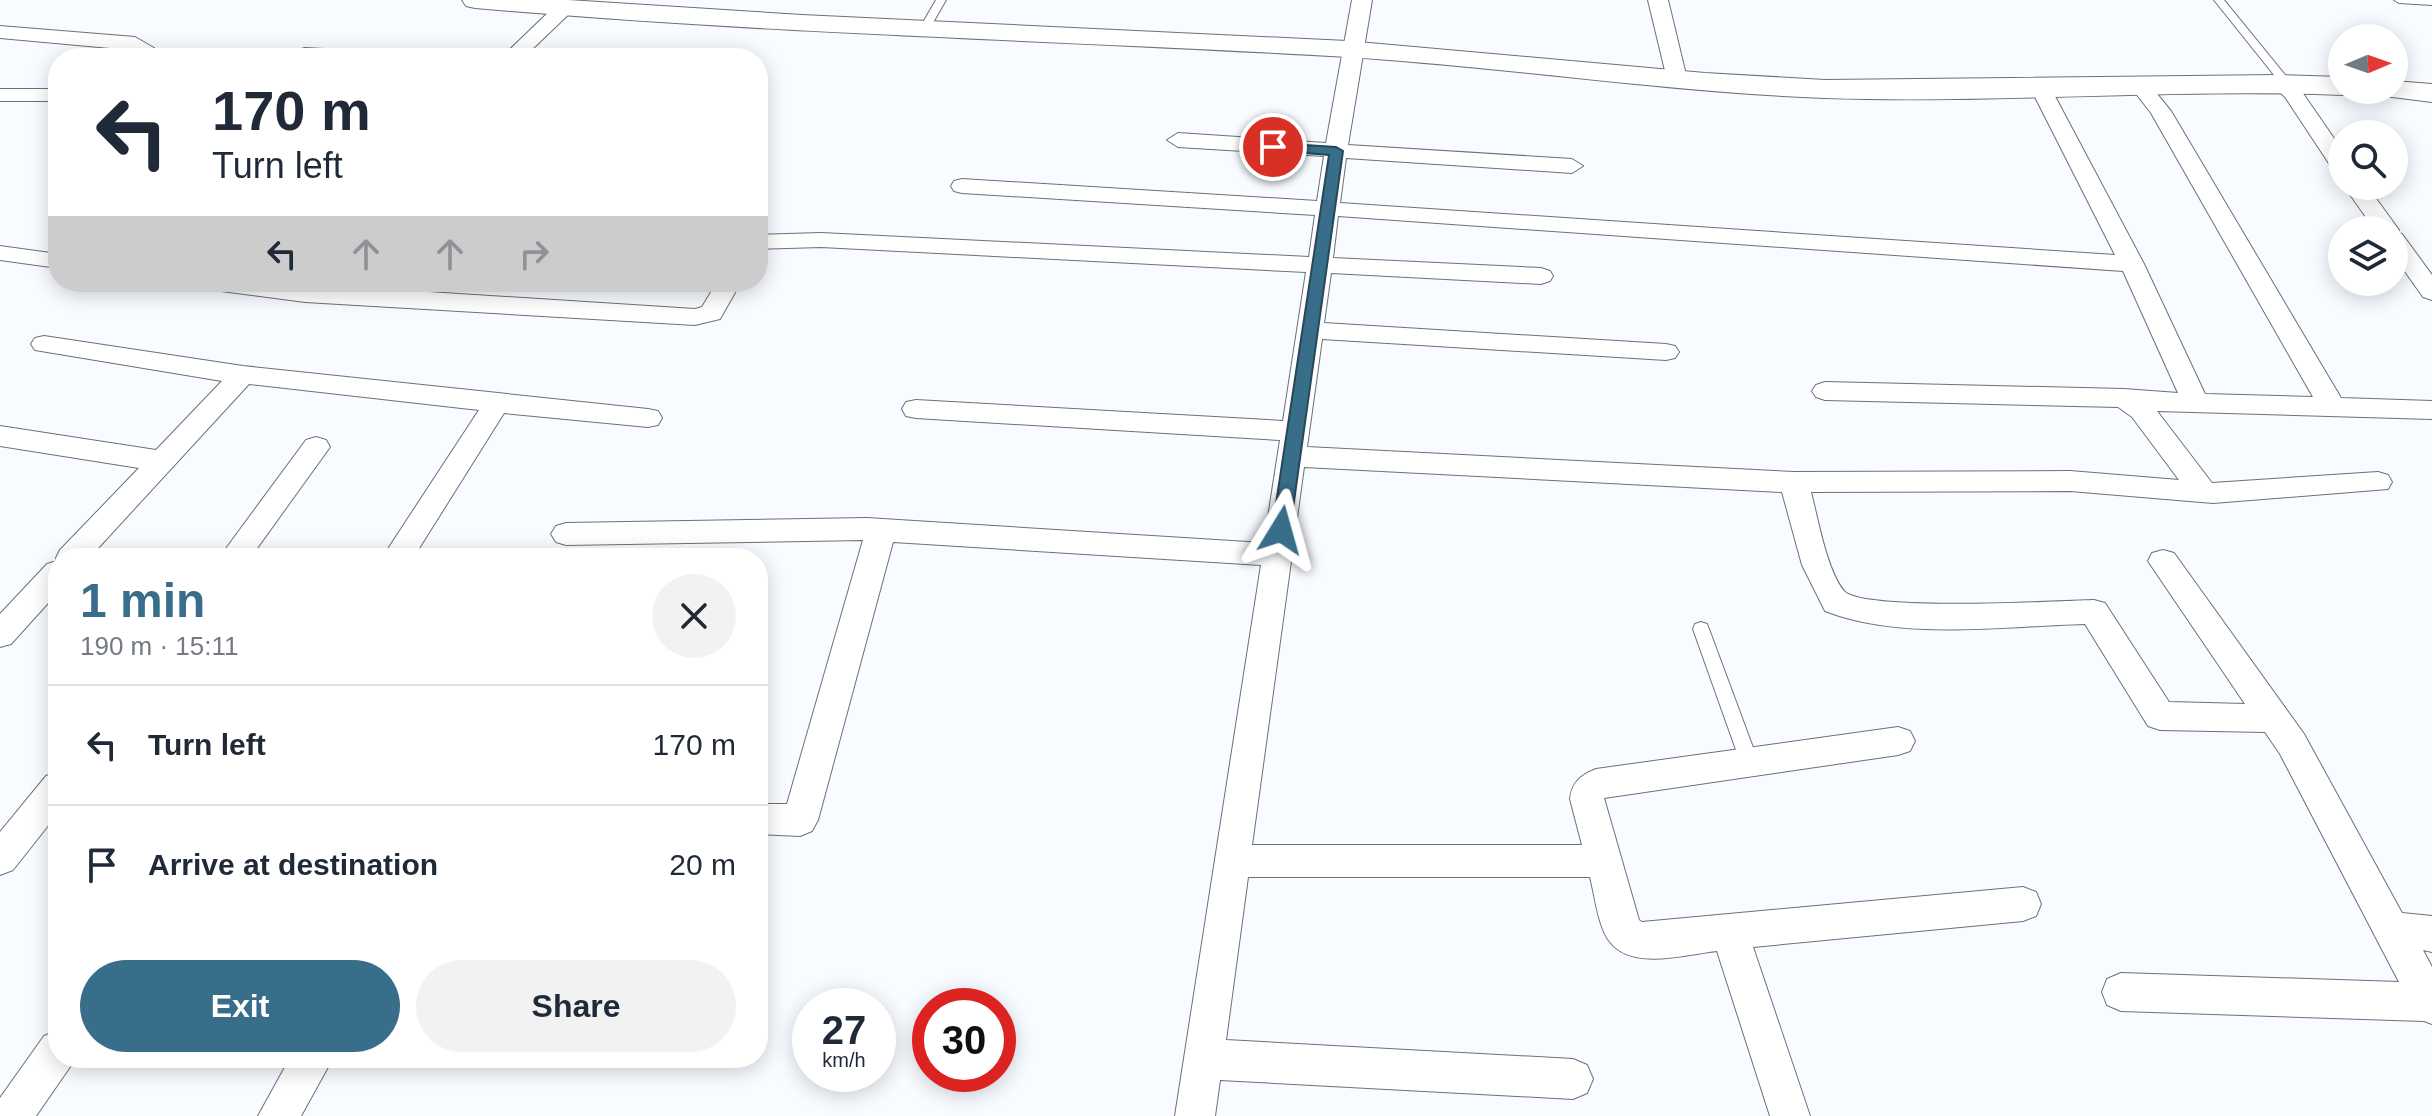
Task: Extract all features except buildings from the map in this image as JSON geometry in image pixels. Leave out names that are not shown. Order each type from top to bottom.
[{"type":"main road","points":[[475,0],[563,9],[923,31],[1351,50],[1820,89],[1931,91],[2137,82],[2328,85]]},
{"type":"main road","points":[[2408,91],[2432,93]]},
{"type":"street","points":[[1195,1116],[1351,50],[1362,0]]},
{"type":"street","points":[[1658,0],[1677,79]]},
{"type":"street","points":[[522,48],[563,9]]},
{"type":"street","points":[[0,32],[135,43],[144,48]]},
{"type":"street","points":[[2137,82],[2160,111],[2332,406]]},
{"type":"street","points":[[2284,83],[2328,145]]},
{"type":"street","points":[[2039,85],[2132,264],[2195,402]]},
{"type":"street","points":[[0,95],[48,95]]},
{"type":"street","points":[[1178,140],[1572,166]]},
{"type":"street","points":[[962,186],[1328,207],[2132,264]]},
{"type":"street","points":[[768,242],[837,241],[1541,276]]},
{"type":"street","points":[[0,253],[48,260]]},
{"type":"street","points":[[2408,259],[2432,292]]},
{"type":"street","points":[[290,292],[695,317],[711,313],[723,292]]},
{"type":"street","points":[[1310,330],[1666,352]]},
{"type":"street","points":[[44,344],[243,375],[648,418]]},
{"type":"street","points":[[80,548],[243,375]]},
{"type":"street","points":[[1825,391],[2108,397],[2130,401],[2432,410]]},
{"type":"street","points":[[2130,401],[2142,410],[2204,493]]},
{"type":"street","points":[[403,548],[497,403]]},
{"type":"street","points":[[916,409],[1293,444],[1794,482],[2070,481],[2204,493],[2378,482]]},
{"type":"street","points":[[0,436],[160,461]]},
{"type":"street","points":[[241,548],[316,447]]},
{"type":"street","points":[[1794,482],[1824,584],[1837,604],[1847,610],[1897,614],[2094,612],[2160,716],[2274,718]]},
{"type":"street","points":[[566,534],[881,530],[1277,555]]},
{"type":"street","points":[[768,819],[800,820],[881,530]]},
{"type":"street","points":[[2121,992],[2431,1004],[2292,744],[2163,561]]},
{"type":"street","points":[[0,635],[48,583]]},
{"type":"street","points":[[1898,741],[1596,784],[1588,792],[1587,799],[1618,921],[1628,935],[1647,940],[2023,904]]},
{"type":"street","points":[[0,859],[48,799]]},
{"type":"street","points":[[1232,861],[1601,861]]},
{"type":"street","points":[[2392,929],[2432,934]]},
{"type":"street","points":[[1730,933],[1790,1116]]},
{"type":"street","points":[[1203,1059],[1573,1079]]},
{"type":"street","points":[[12,1116],[48,1064]]},
{"type":"street","points":[[278,1116],[307,1068]]},
{"type":"lane","points":[[923,31],[941,0]]},
{"type":"lane","points":[[2219,0],[2284,83]]},
{"type":"lane","points":[[2399,0],[2432,2]]},
{"type":"lane","points":[[1701,629],[1749,761]]},
{"type":"route","points":[[1273,147],[1336,151],[1281,530]]}]
